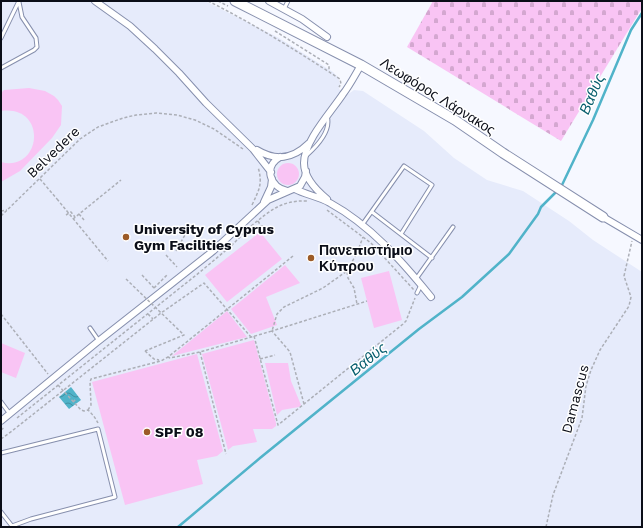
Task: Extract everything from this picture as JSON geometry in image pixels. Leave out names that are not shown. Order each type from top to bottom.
[{"type":"main road","name":"Λεωφόρος Λάρνακος","points":[[233,4],[361,65],[455,120],[603,217]]},
{"type":"street","points":[[95,1],[130,26],[156,49],[210,107],[251,146],[274,158],[297,153],[314,136]]},
{"type":"street","points":[[269,1],[286,4],[302,19],[327,37]]},
{"type":"street","points":[[255,210],[268,200],[295,189],[303,182],[307,148],[327,116],[344,94],[361,65]]},
{"type":"street","points":[[251,146],[278,187],[287,191]]},
{"type":"street","points":[[3,424],[10,414],[213,251],[255,210],[267,196],[271,187],[273,163],[284,156],[298,158],[302,161],[312,184],[332,204]]},
{"type":"street","points":[[295,189],[332,204],[362,225],[392,252],[431,297]]},
{"type":"street","name":"Λεωφόρος Λάρνακος","points":[[603,217],[642,240]]},
{"type":"lane","points":[[1,38],[19,1]]},
{"type":"lane","points":[[1,68],[37,47],[36,38],[22,17],[19,1]]},
{"type":"lane","points":[[305,156],[324,136],[329,125],[327,116]]},
{"type":"lane","points":[[362,225],[404,166],[432,185],[400,234]]},
{"type":"lane","points":[[372,212],[432,258]]},
{"type":"lane","points":[[416,279],[453,227]]},
{"type":"lane","points":[[417,294],[421,285]]},
{"type":"lane","points":[[90,328],[99,341]]},
{"type":"lane","points":[[1,402],[10,414]]},
{"type":"lane","points":[[1,453],[98,429],[115,495],[114,498],[31,519],[12,526],[1,512]]},
{"type":"path","points":[[208,1],[262,30],[329,71],[340,79],[341,84],[338,88]]},
{"type":"path","points":[[218,1],[233,4]]},
{"type":"path","points":[[275,31],[329,65],[329,71]]},
{"type":"path","name":"Belvedere","points":[[1,216],[89,132],[113,122],[136,115],[166,113],[195,120],[214,129],[247,153]]},
{"type":"path","points":[[255,210],[252,204],[259,190],[261,181],[258,166]]},
{"type":"path","points":[[40,179],[74,218],[108,261]]},
{"type":"path","points":[[74,218],[121,180]]},
{"type":"path","points":[[16,418],[215,260],[275,207],[290,202],[308,202]]},
{"type":"path","points":[[254,336],[278,425],[406,321],[417,294],[381,253],[325,208]]},
{"type":"path","points":[[1,211],[8,210]]},
{"type":"path","points":[[66,215],[71,212],[74,218]]},
{"type":"path","points":[[79,214],[84,220]]},
{"type":"path","points":[[258,221],[261,226],[265,226],[270,232],[275,232]]},
{"type":"path","points":[[176,251],[186,233],[181,231]]},
{"type":"path","name":"Damascus","points":[[546,527],[553,495],[582,418],[586,386],[591,370],[600,350],[629,306],[631,297],[624,276],[633,235]]},
{"type":"path","points":[[272,332],[277,314],[284,308],[323,288],[347,271],[357,253],[363,237]]},
{"type":"path","points":[[166,255],[177,267]]},
{"type":"path","points":[[88,410],[91,405],[91,379],[168,357],[293,256]]},
{"type":"path","points":[[347,271],[348,278],[354,288],[357,304]]},
{"type":"path","points":[[142,275],[154,288],[168,274]]},
{"type":"path","points":[[126,279],[184,335],[145,351],[156,360],[161,360]]},
{"type":"path","points":[[1,438],[12,432],[161,313],[204,283],[251,337]]},
{"type":"path","points":[[143,297],[148,292]]},
{"type":"path","points":[[168,357],[170,358],[200,352],[272,332],[367,301]]},
{"type":"path","points":[[1,314],[53,379]]},
{"type":"path","points":[[272,332],[290,352],[304,404]]},
{"type":"path","points":[[200,352],[226,454]]},
{"type":"path","points":[[260,359],[275,355]]},
{"type":"path","points":[[58,385],[72,402],[81,410],[88,410],[95,417],[98,424],[98,429]]},
{"type":"path","points":[[72,402],[76,399]]},
{"type":"path","points":[[1,430],[3,424]]},
{"type":"shaded area","name":"Πανεπιστήμιο Κύπρου","points":[[1,1],[205,1],[279,38],[333,72],[338,77],[340,84],[339,89],[347,95],[354,90],[363,91],[424,131],[454,158],[487,180],[523,191],[642,272],[642,527],[1,527]]},
{"type":"green space","points":[[433,1],[642,1],[642,8],[561,141],[407,47]]},
{"type":"green space","points":[[29,88],[45,91],[58,100],[62,106],[61,125],[52,138],[20,171],[1,182],[1,162],[14,163],[25,158],[31,149],[34,138],[33,127],[27,118],[16,112],[1,111],[1,93],[4,90]]},
{"type":"green space","points":[[284,163],[292,163],[299,170],[299,178],[292,185],[284,185],[277,178],[277,170]]},
{"type":"green space","points":[[260,232],[282,259],[227,302],[205,275]]},
{"type":"green space","points":[[285,265],[300,283],[266,297],[277,325],[251,334],[231,309]]},
{"type":"green space","points":[[389,271],[402,320],[374,328],[361,278]]},
{"type":"green space","points":[[227,311],[247,337],[172,356]]},
{"type":"green space","points":[[254,340],[276,426],[272,429],[253,429],[257,442],[233,446],[228,450],[202,354]]},
{"type":"green space","points":[[1,343],[25,353],[16,378],[1,372]]},
{"type":"green space","name":"SPF 08","points":[[197,354],[223,451],[217,456],[197,460],[203,484],[125,505],[92,382]]},
{"type":"green space","points":[[265,363],[288,363],[291,381],[301,405],[299,407],[282,410],[277,415]]},
{"type":"water","points":[[71,387],[81,400],[69,409],[59,397]]},
{"type":"waterway","name":"Βαθύς","points":[[562,185],[593,120],[631,30],[642,13]]},
{"type":"waterway","name":"Βαθύς","points":[[178,527],[260,458],[419,329],[462,297],[509,254],[538,214],[541,207],[556,192]]},
{"type":"place","name":"University of Cyprus Gym Facilities","points":[[126,237]]},
{"type":"place","name":"Πανεπιστήμιο Κύπρου","points":[[311,258]]},
{"type":"place","name":"SPF 08","points":[[147,432]]}]
